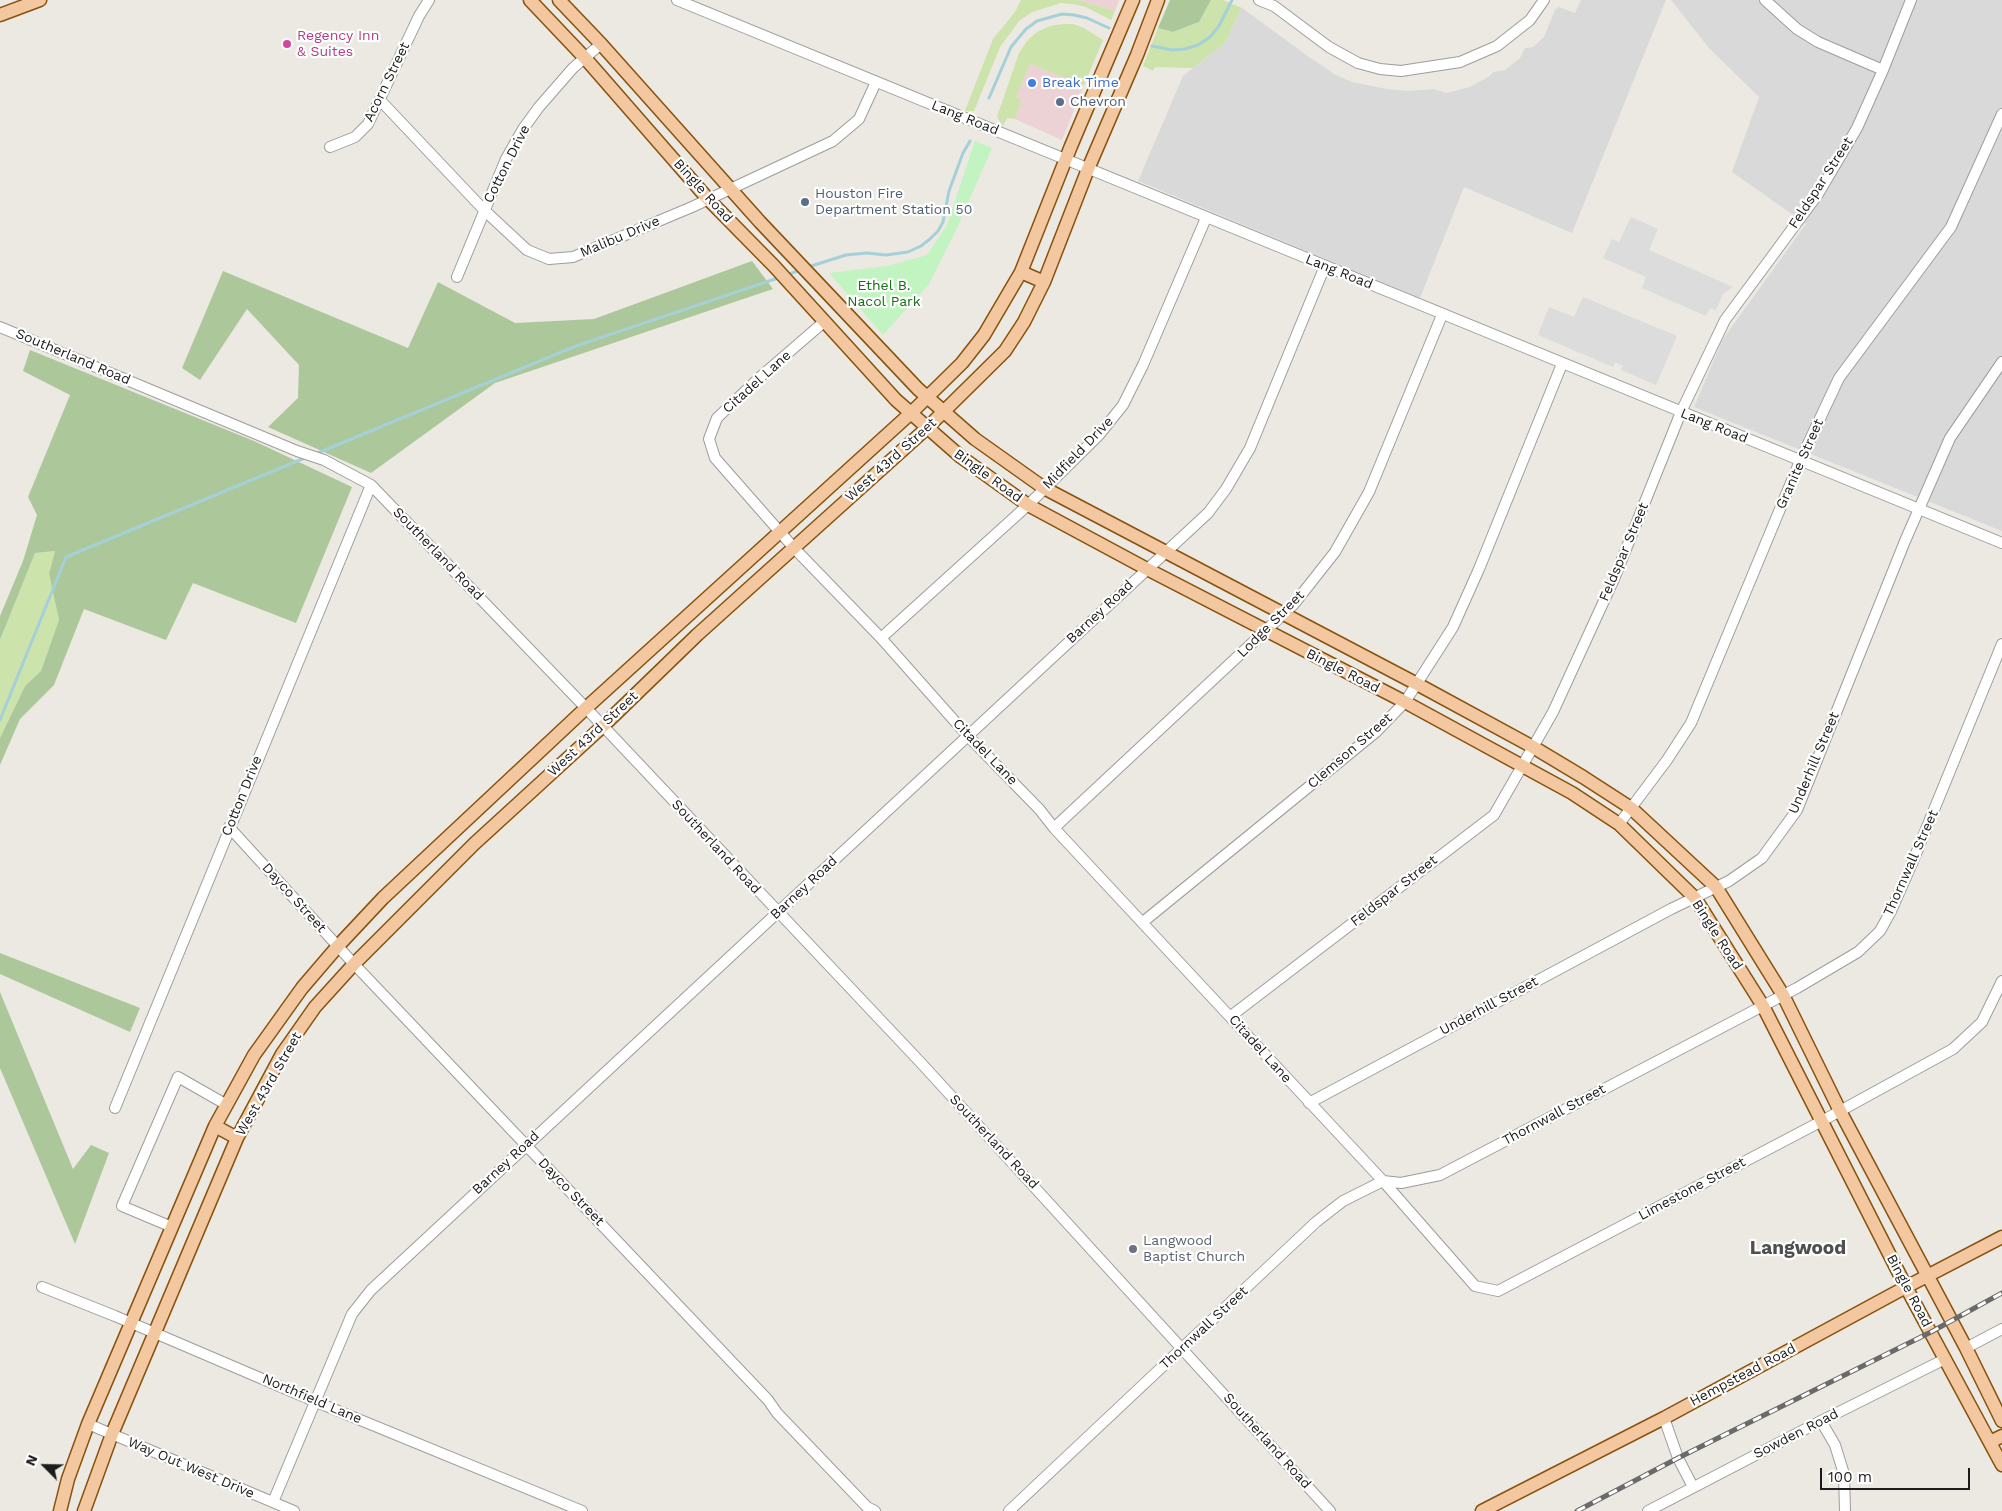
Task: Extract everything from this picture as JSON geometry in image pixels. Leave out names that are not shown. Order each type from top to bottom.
[{"type":"main road","points":[[0,15],[40,0]]},
{"type":"main road","name":"Bingle Road","points":[[530,0],[586,58],[708,199],[774,266],[896,400],[961,457],[1028,505],[1147,569],[1405,702],[1572,793],[1619,824],[1695,898],[1762,1006],[1906,1287],[2002,1465]]},
{"type":"main road","name":"Bingle Road","points":[[558,0],[601,44],[816,282],[927,397],[975,439],[1044,488],[1533,747],[1631,808],[1716,887],[1783,995],[1840,1111],[1966,1348],[2002,1421]]},
{"type":"main road","name":"West 43rd Street","points":[[60,1511],[68,1479],[88,1424],[215,1126],[254,1056],[302,988],[383,898],[586,708],[911,413],[962,363],[984,335],[1021,272],[1133,0]]},
{"type":"main road","name":"West 43rd Street","points":[[84,1511],[112,1434],[237,1138],[282,1054],[315,1007],[354,964],[474,844],[603,726],[697,635],[926,428],[1005,351],[1024,322],[1044,282],[1088,169],[1137,55],[1158,0]]},
{"type":"main road","points":[[744,236],[760,222]]},
{"type":"main road","points":[[1021,272],[1044,282]]},
{"type":"main road","points":[[684,619],[697,635]]},
{"type":"main road","points":[[457,828],[474,844]]},
{"type":"main road","points":[[215,1126],[237,1138]]},
{"type":"main road","name":"Hempstead Road","points":[[1482,1511],[1664,1418],[2002,1237]]},
{"type":"main road","points":[[1990,1442],[2002,1436]]},
{"type":"street","name":"Acorn Street","points":[[330,147],[355,137],[368,124],[419,16],[429,0]]},
{"type":"street","name":"Lang Road","points":[[677,0],[2002,543]]},
{"type":"street","points":[[1259,0],[1274,6],[1329,47],[1358,63],[1380,69],[1401,71],[1460,62],[1497,46],[1530,20],[1544,0]]},
{"type":"street","points":[[1765,0],[1796,29],[1818,42],[1883,70]]},
{"type":"street","name":"Feldspar Street","points":[[1231,1016],[1494,815],[1553,712],[1614,579],[1681,412],[1725,320],[1818,194],[1856,128],[1883,70],[1911,0]]},
{"type":"street","name":"Cotton Drive","points":[[456,277],[506,159],[523,129],[539,107],[573,68],[601,44]]},
{"type":"street","name":"Malibu Drive","points":[[380,100],[484,210],[527,250],[549,259],[573,257],[708,199],[833,141],[859,119],[876,82]]},
{"type":"street","name":"Granite Street","points":[[1619,824],[1667,760],[1691,723],[1800,461],[1839,378],[1951,226],[2002,114]]},
{"type":"street","name":"Midfield Drive","points":[[881,638],[1028,505],[1099,435],[1123,405],[1143,364],[1206,218]]},
{"type":"street","name":"Barney Road","points":[[273,1502],[352,1314],[371,1290],[1208,513],[1240,466],[1254,439],[1325,266]]},
{"type":"street","name":"Lodge Street","points":[[1054,828],[1294,604],[1334,552],[1369,492],[1442,315]]},
{"type":"street","name":"Citadel Lane","points":[[825,321],[759,378],[717,418],[709,439],[716,458],[794,548],[881,638],[967,735],[1040,810],[1054,828],[1383,1181]]},
{"type":"street","name":"Southerland Road","points":[[0,327],[297,451],[324,460],[371,485],[586,708],[922,1064],[1184,1348],[1330,1511]]},
{"type":"street","name":"Underhill Street","points":[[1310,1103],[1729,881],[1762,858],[1797,810],[1918,510],[1950,438],[2002,362]]},
{"type":"street","name":"Clemson Street","points":[[1143,922],[1376,732],[1405,702],[1454,627],[1562,364]]},
{"type":"street","name":"Cotton Drive","points":[[115,1108],[371,485]]},
{"type":"street","name":"Thornwall Street","points":[[1009,1511],[1316,1222],[1343,1201],[1383,1181],[1401,1183],[1440,1175],[1783,995],[1858,952],[1880,931],[1891,911],[1913,862],[2002,644]]},
{"type":"street","name":"Dayco Street","points":[[229,827],[354,964],[768,1400],[782,1418],[867,1507],[875,1511]]},
{"type":"street","name":"Limestone Street","points":[[1383,1181],[1475,1286],[1498,1290],[1820,1122],[1953,1049],[1982,1022],[2002,981]]},
{"type":"street","points":[[172,1227],[122,1206],[178,1077],[227,1105]]},
{"type":"street","name":"Northfield Lane","points":[[42,1287],[582,1511]]},
{"type":"street","points":[[1966,1348],[2002,1329]]},
{"type":"street","name":"Sowden Road","points":[[1648,1511],[1945,1359]]},
{"type":"street","points":[[1664,1418],[1678,1458],[1694,1487]]},
{"type":"street","points":[[1821,1421],[1835,1445],[1844,1474],[1845,1511]]},
{"type":"street","name":"Way Out West Drive","points":[[88,1424],[294,1511]]},
{"type":"shaded area","points":[[1078,0],[1119,0],[1115,11]]},
{"type":"shaded area","points":[[1581,0],[1666,0],[1572,233],[1464,187],[1420,298],[1138,181],[1183,76],[1225,43],[1242,8],[1309,57],[1336,75],[1352,82],[1387,89],[1408,91],[1434,89],[1446,93],[1470,87],[1490,76],[1493,72],[1505,70],[1520,58],[1525,48],[1533,47],[1544,37],[1555,10],[1559,7],[1575,13]]},
{"type":"shaded area","points":[[1671,0],[2002,0],[2002,531],[1694,407],[1723,339],[1806,224],[1732,172],[1759,97],[1709,48]]},
{"type":"shaded area","points":[[1030,64],[1084,85],[1062,140],[1015,119],[1022,100],[1016,97]]},
{"type":"shaded area","points":[[1631,217],[1658,229],[1649,250],[1733,287],[1723,294],[1716,310],[1710,308],[1706,316],[1642,288],[1646,277],[1603,258],[1612,239],[1619,242]]},
{"type":"shaded area","points":[[1583,297],[1677,336],[1656,385],[1621,370],[1623,366],[1615,362],[1613,367],[1538,335],[1549,307],[1574,317]]},
{"type":"green space","points":[[1021,0],[1078,0],[1115,11],[1111,20],[1086,7],[1073,4],[1061,3],[1032,12],[1019,21],[1000,47],[974,111],[965,111],[993,39],[1015,12]]},
{"type":"green space","points":[[1170,0],[1211,0],[1199,22],[1173,32],[1158,28]]},
{"type":"green space","points":[[1211,0],[1223,0],[1242,8],[1225,43],[1193,68],[1155,67],[1153,71],[1143,66],[1158,28],[1173,32],[1199,22]]},
{"type":"green space","points":[[1073,24],[1084,28],[1103,40],[1084,85],[1030,64],[1016,97],[1022,100],[1015,119],[1007,118],[1003,126],[997,117],[1019,53],[1027,41],[1037,32],[1050,26]]},
{"type":"green space","name":"Ethel B. Nacol Park","points":[[975,141],[992,148],[958,226],[929,284],[883,335],[829,273],[887,266],[927,255],[947,225]]},
{"type":"green space","points":[[752,261],[773,289],[495,383],[371,473],[268,427],[298,398],[299,365],[247,309],[200,380],[182,368],[223,271],[408,348],[438,282],[515,323],[594,319]]},
{"type":"green space","points":[[30,350],[254,441],[352,487],[296,623],[193,583],[166,640],[84,609],[54,685],[20,719],[0,765],[0,738],[25,686],[41,671],[59,620],[49,574],[55,551],[35,553],[0,640],[0,616],[23,561],[37,515],[28,497],[70,395],[23,371]]},
{"type":"green space","points":[[55,551],[49,574],[59,620],[41,671],[25,686],[0,738],[0,640],[35,553]]},
{"type":"green space","points":[[0,953],[140,1008],[130,1032],[0,974]]},
{"type":"green space","points":[[0,992],[73,1169],[91,1145],[109,1153],[75,1244],[0,1068]]},
{"type":"waterway","points":[[1152,46],[1172,50],[1198,45],[1210,37],[1219,26],[1232,0]]},
{"type":"waterway","points":[[989,98],[1011,47],[1026,29],[1037,21],[1062,14],[1074,15],[1087,18],[1109,28]]},
{"type":"waterway","points":[[808,267],[846,255],[867,253],[886,255],[908,252],[921,246],[938,231],[943,222],[949,191],[963,153],[970,141]]},
{"type":"waterway","points":[[787,275],[800,270]]},
{"type":"waterway","points":[[315,454],[576,346],[781,277]]},
{"type":"waterway","points":[[0,720],[66,557],[307,457]]},
{"type":"railway","points":[[1577,1511],[1678,1458],[1931,1332],[2002,1293]]},
{"type":"place","name":"Regency Inn & Suites","points":[[287,44]]},
{"type":"place","name":"Break Time","points":[[1032,83]]},
{"type":"place","name":"Chevron","points":[[1060,102]]},
{"type":"place","name":"Houston Fire Department Station 50","points":[[805,202]]},
{"type":"place","name":"Langwood Baptist Church","points":[[1133,1249]]},
{"type":"district","name":"Langwood","points":[[1798,1248]]}]
